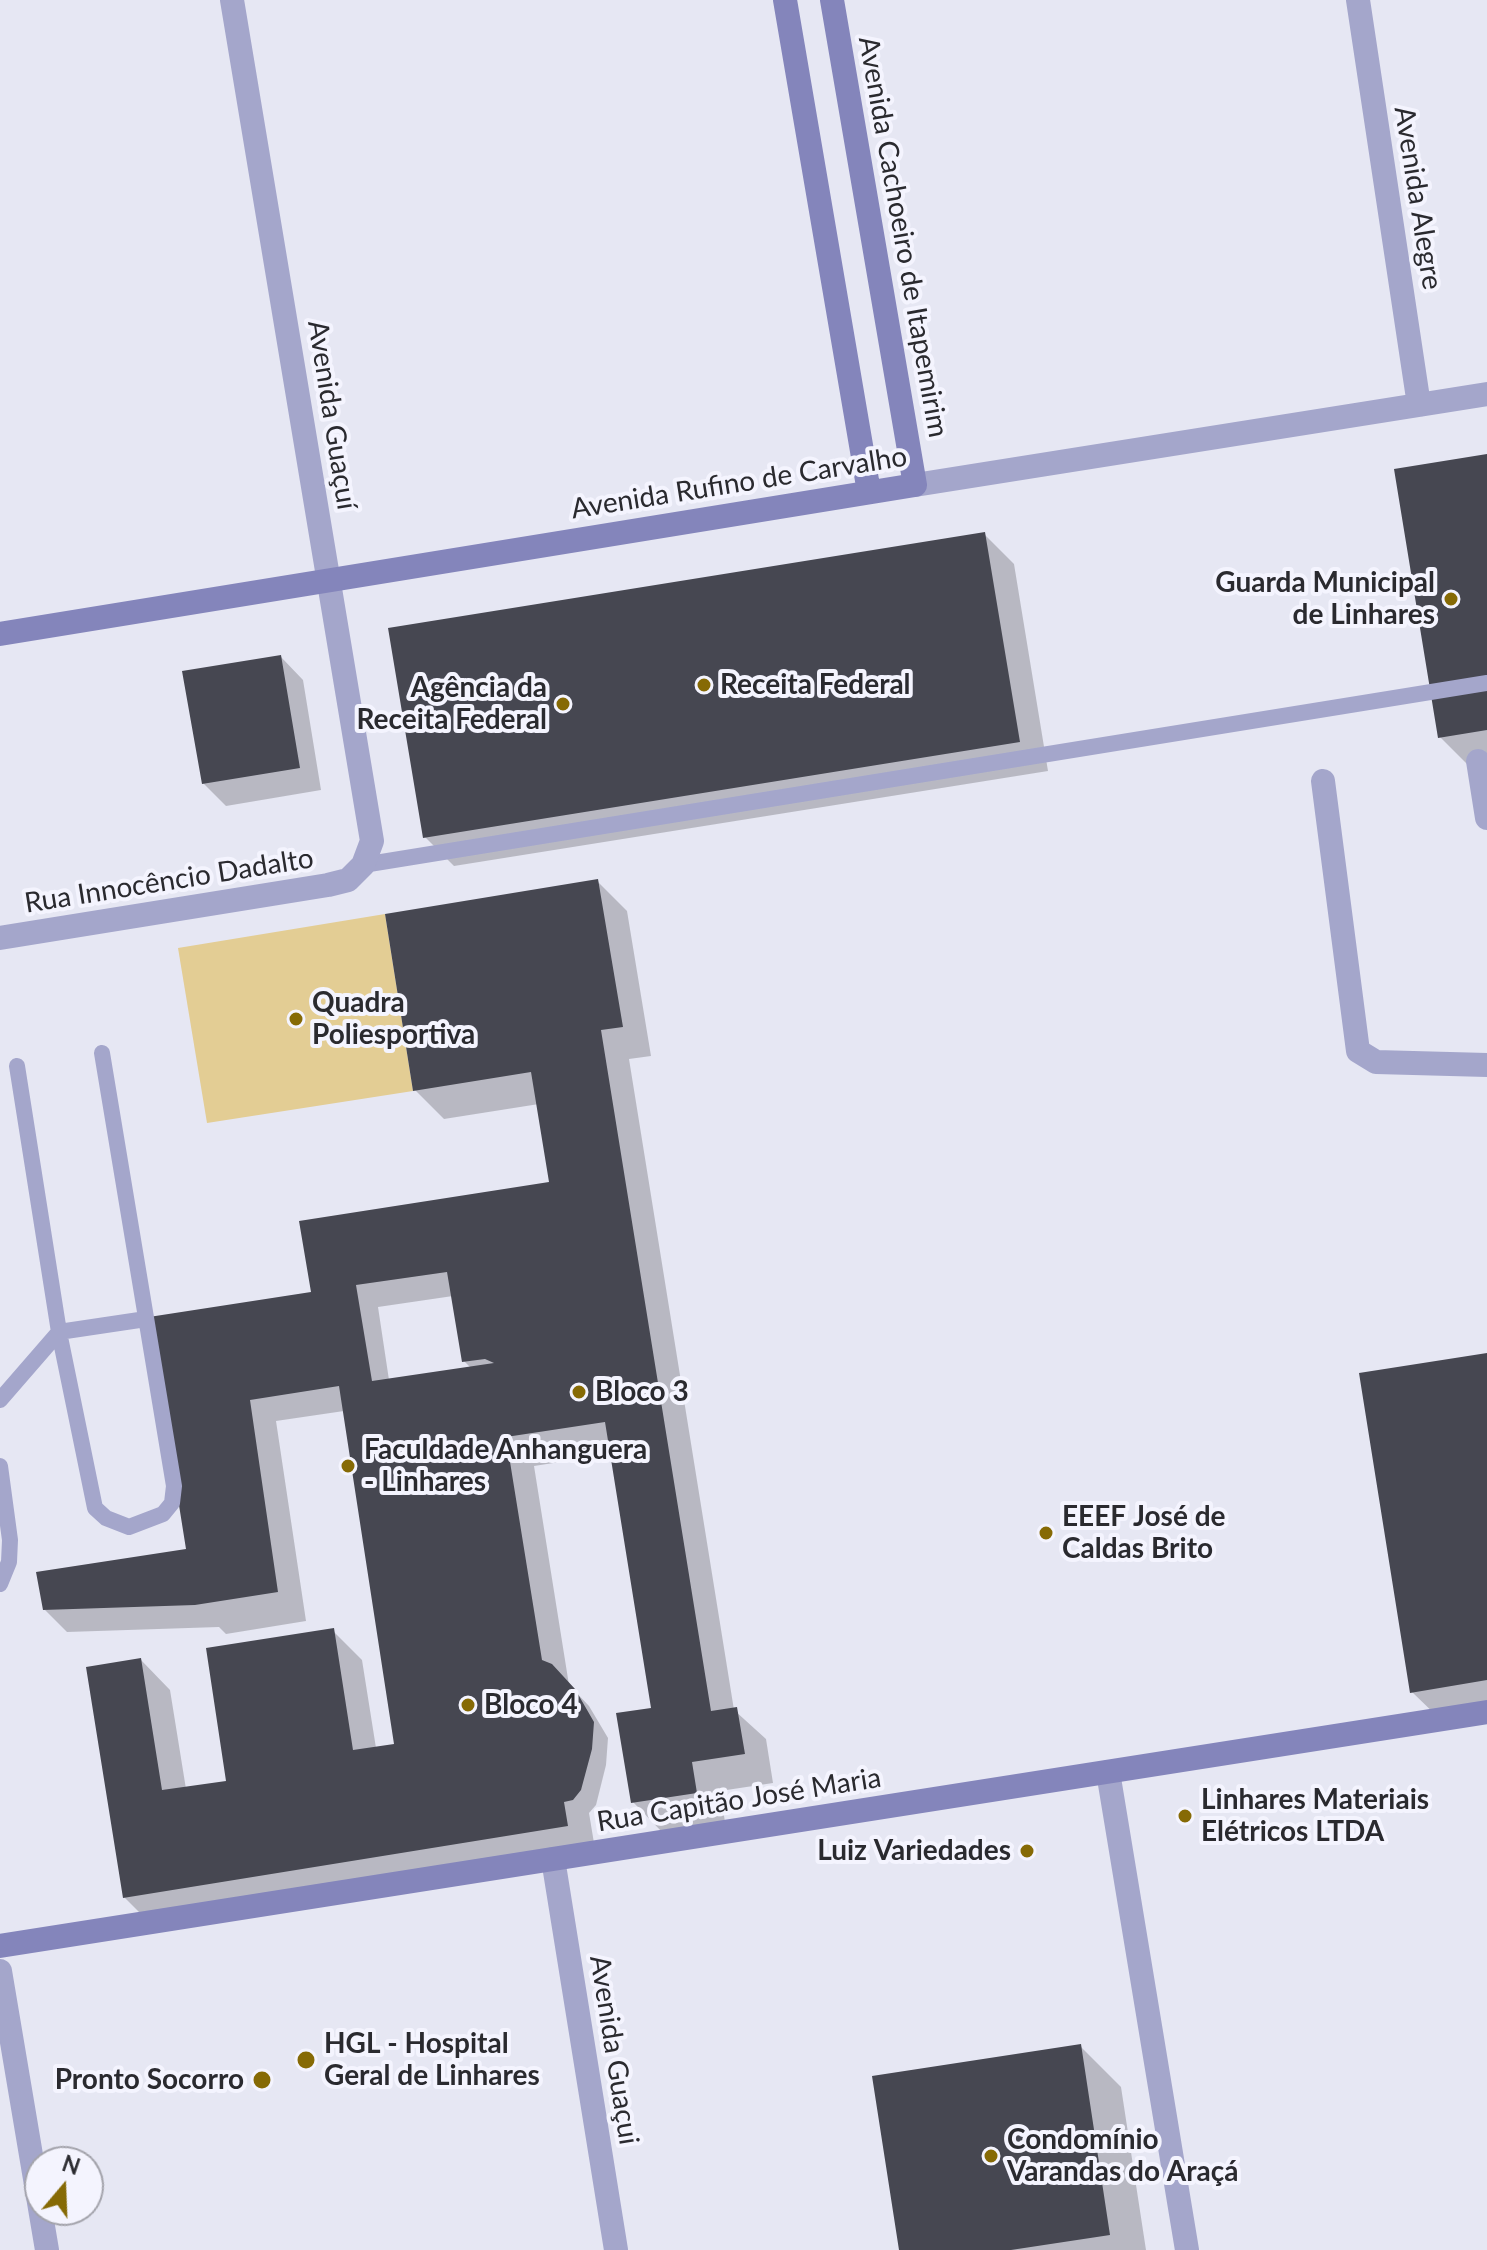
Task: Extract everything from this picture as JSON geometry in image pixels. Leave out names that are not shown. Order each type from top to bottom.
[{"type":"street","name":"Avenida Guaçuí","points":[[232,0],[372,841],[363,865]]},
{"type":"street","points":[[785,0],[869,492]]},
{"type":"street","name":"Avenida Cachoeiro de Itapemirim","points":[[832,0],[915,485]]},
{"type":"street","name":"Avenida Alegre","points":[[1358,0],[1419,405]]},
{"type":"street","name":"Avenida Rufino de Carvalho","points":[[0,634],[1487,394]]},
{"type":"street","points":[[1478,761],[1487,818]]},
{"type":"street","points":[[1323,781],[1358,1051],[1376,1062],[1487,1065]]},
{"type":"street","name":"Rua Innocêncio Dadalto","points":[[0,938],[328,885],[348,880],[363,865]]},
{"type":"street","name":"Rua Capitão José Maria","points":[[0,1946],[1487,1712]]},
{"type":"street","points":[[1108,1772],[1187,2250]]},
{"type":"street","name":"Avenida Guaçui","points":[[553,1859],[616,2250]]},
{"type":"street","points":[[0,1971],[47,2250]]},
{"type":"lane","points":[[363,865],[1487,683]]},
{"type":"lane","points":[[17,1066],[59,1332],[95,1508],[106,1518],[129,1527],[163,1514],[172,1503],[174,1486],[102,1053]]},
{"type":"lane","points":[[0,1400],[59,1332],[146,1319]]},
{"type":"lane","points":[[0,1466],[10,1540],[9,1562],[0,1584]]},
{"type":"shaded area","name":"Quadra Poliesportiva","points":[[385,914],[413,1091],[207,1123],[178,948]]},
{"type":"building","name":"Guarda Municipal de Linhares","points":[[1487,454],[1487,730],[1438,738],[1394,469]]},
{"type":"building","name":"Receita Federal","points":[[985,532],[1020,742],[423,838],[388,628]]},
{"type":"building","points":[[281,655],[300,768],[202,784],[182,671]]},
{"type":"building","points":[[598,879],[623,1027],[601,1030],[711,1711],[737,1707],[745,1754],[692,1762],[697,1793],[631,1803],[616,1713],[651,1708],[605,1422],[506,1437],[542,1660],[552,1664],[575,1689],[594,1722],[592,1749],[581,1790],[573,1800],[564,1802],[568,1826],[123,1898],[86,1667],[141,1658],[162,1790],[226,1781],[206,1648],[334,1628],[353,1750],[394,1744],[339,1386],[250,1400],[278,1592],[195,1605],[43,1610],[36,1572],[186,1549],[149,1317],[311,1292],[299,1221],[549,1182],[531,1072],[413,1091],[385,914]],"holes":[[[447,1272],[462,1362],[485,1359],[494,1363],[372,1381],[356,1285]]]},
{"type":"building","points":[[1487,1353],[1487,1680],[1410,1693],[1359,1373]]},
{"type":"building","name":"Condomínio Varandas do Araçá","points":[[1081,2044],[1110,2235],[1011,2250],[899,2250],[872,2076]]},
{"type":"place","name":"Guarda Municipal de Linhares","points":[[1451,599]]},
{"type":"place","name":"Receita Federal","points":[[704,685]]},
{"type":"place","name":"Agência da Receita Federal","points":[[563,704]]},
{"type":"place","name":"Quadra Poliesportiva","points":[[296,1019]]},
{"type":"place","name":"Bloco 3","points":[[579,1392]]},
{"type":"place","name":"Faculdade Anhanguera - Linhares","points":[[348,1466]]},
{"type":"place","name":"EEEF José de Caldas Brito","points":[[1046,1533]]},
{"type":"place","name":"Bloco 4","points":[[468,1705]]},
{"type":"place","name":"Linhares Materiais Elétricos LTDA","points":[[1185,1816]]},
{"type":"place","name":"Luiz Variedades","points":[[1027,1851]]},
{"type":"place","name":"HGL - Hospital Geral de Linhares","points":[[306,2060]]},
{"type":"place","name":"Pronto Socorro","points":[[262,2080]]},
{"type":"place","name":"Condomínio Varandas do Araçá","points":[[991,2156]]}]
